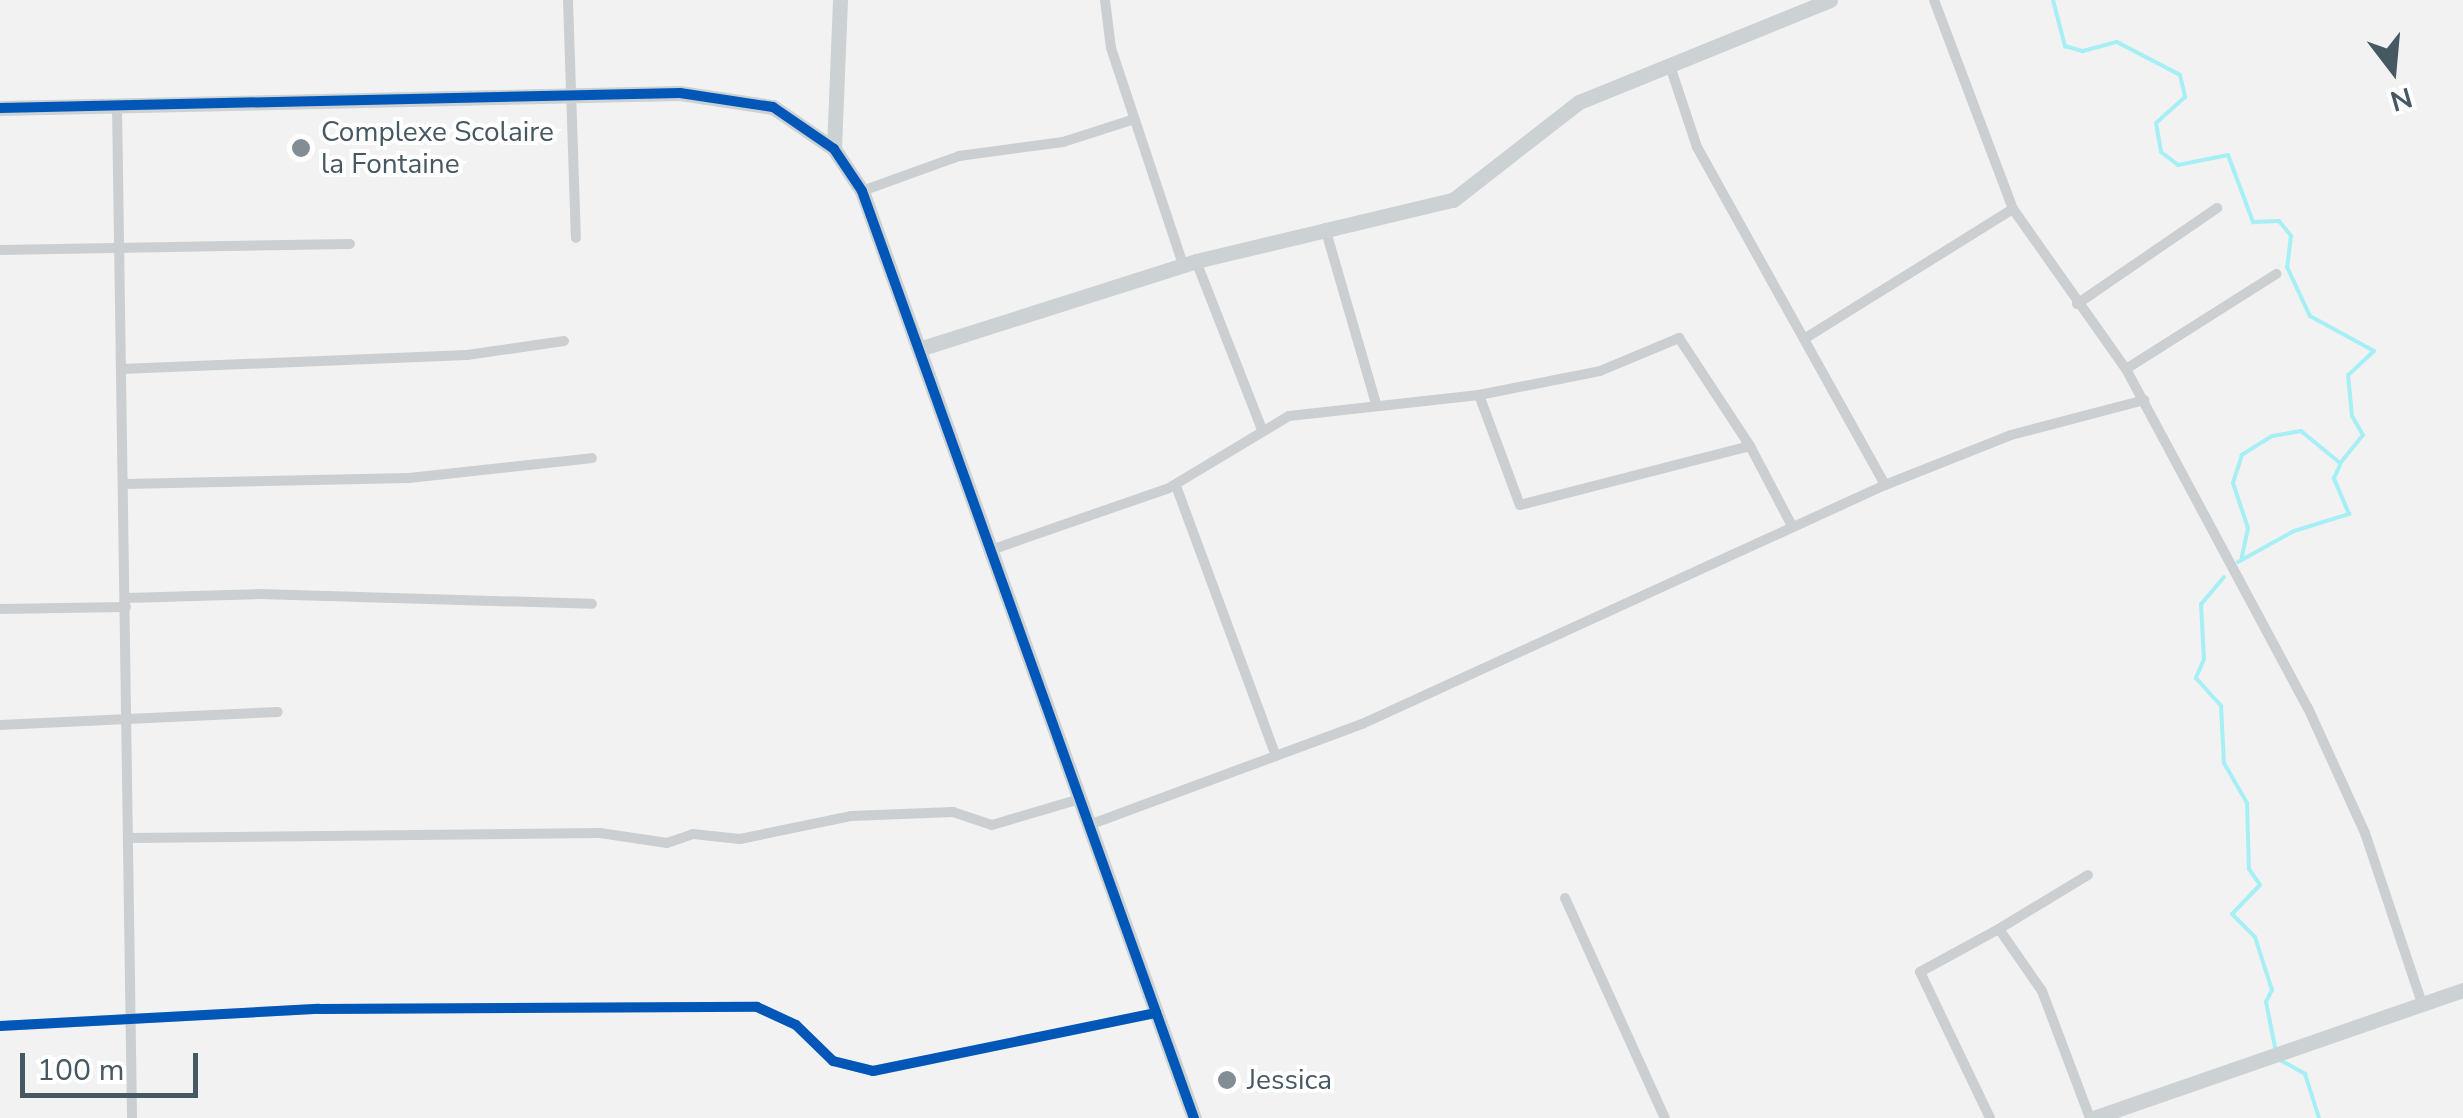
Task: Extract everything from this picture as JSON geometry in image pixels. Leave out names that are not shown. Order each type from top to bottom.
[{"type":"street","points":[[568,0],[576,238]]},
{"type":"street","points":[[834,149],[840,0]]},
{"type":"street","points":[[1105,0],[1132,120],[1189,263],[1262,428]]},
{"type":"street","points":[[919,350],[1189,263],[1324,227],[1453,200],[1579,102],[1830,0]]},
{"type":"street","points":[[1934,0],[2013,208],[2126,368],[2345,786],[2422,1002]]},
{"type":"street","points":[[1670,66],[1697,147],[1885,485]]},
{"type":"street","points":[[0,92],[0,108],[572,93],[735,97],[794,118],[834,149],[862,191],[1194,1118]]},
{"type":"street","points":[[117,105],[132,1118]]},
{"type":"street","points":[[862,191],[958,156],[1063,142],[1132,120]]},
{"type":"street","points":[[1804,338],[2013,208]]},
{"type":"street","points":[[2078,304],[2217,208]]},
{"type":"street","points":[[1324,227],[1376,402]]},
{"type":"street","points":[[0,250],[119,244],[350,244]]},
{"type":"street","points":[[2126,368],[2276,274]]},
{"type":"street","points":[[991,550],[1168,488],[1262,428],[1336,405],[1479,395],[1600,370],[1679,338],[1750,446],[1792,526]]},
{"type":"street","points":[[122,369],[466,354],[564,341]]},
{"type":"street","points":[[1479,395],[1512,499],[1530,508],[1750,446]]},
{"type":"street","points":[[1089,825],[1362,724],[1885,485],[2012,436],[2144,400]]},
{"type":"street","points":[[124,484],[409,478],[592,458]]},
{"type":"street","points":[[1176,486],[1276,756]]},
{"type":"street","points":[[0,609],[260,594],[592,604]]},
{"type":"street","points":[[0,724],[278,712]]},
{"type":"street","points":[[130,838],[600,832],[667,843],[694,834],[740,839],[850,816],[953,812],[992,825],[1080,799]]},
{"type":"street","points":[[1990,1118],[1920,972],[2088,875]]},
{"type":"street","points":[[1565,898],[1665,1118]]},
{"type":"street","points":[[1999,929],[2042,992],[2092,1118],[2463,990]]},
{"type":"street","points":[[0,1026],[133,1016],[758,1007],[796,1025],[833,1061],[873,1071],[1156,1013]]},
{"type":"waterway","points":[[2053,0],[2065,46],[2083,51],[2117,42],[2180,75],[2185,97],[2156,123],[2161,152],[2178,165],[2228,155],[2253,222],[2279,221],[2291,236],[2287,267],[2310,316],[2374,351],[2348,375],[2352,416],[2363,435],[2340,463],[2301,431],[2272,436],[2242,455],[2233,483],[2248,528],[2242,557]]},
{"type":"waterway","points":[[2238,562],[2294,531],[2349,514],[2334,478],[2340,465]]},
{"type":"waterway","points":[[2224,577],[2201,604],[2204,659],[2196,678],[2221,706],[2224,763],[2247,803],[2249,869],[2260,885],[2232,914],[2255,937],[2272,990],[2266,1002],[2276,1052]]},
{"type":"waterway","points":[[2280,1060],[2305,1074],[2319,1118]]},
{"type":"cycle path","points":[[0,108],[680,93],[773,107],[834,149],[862,191],[1194,1118]]},
{"type":"cycle path","points":[[0,1026],[319,1009],[757,1007],[796,1025],[833,1061],[873,1071],[1156,1013]]},
{"type":"place","name":"Complexe Scolaire la Fontaine","points":[[301,148]]},
{"type":"place","name":"Jessica","points":[[1227,1080]]}]
